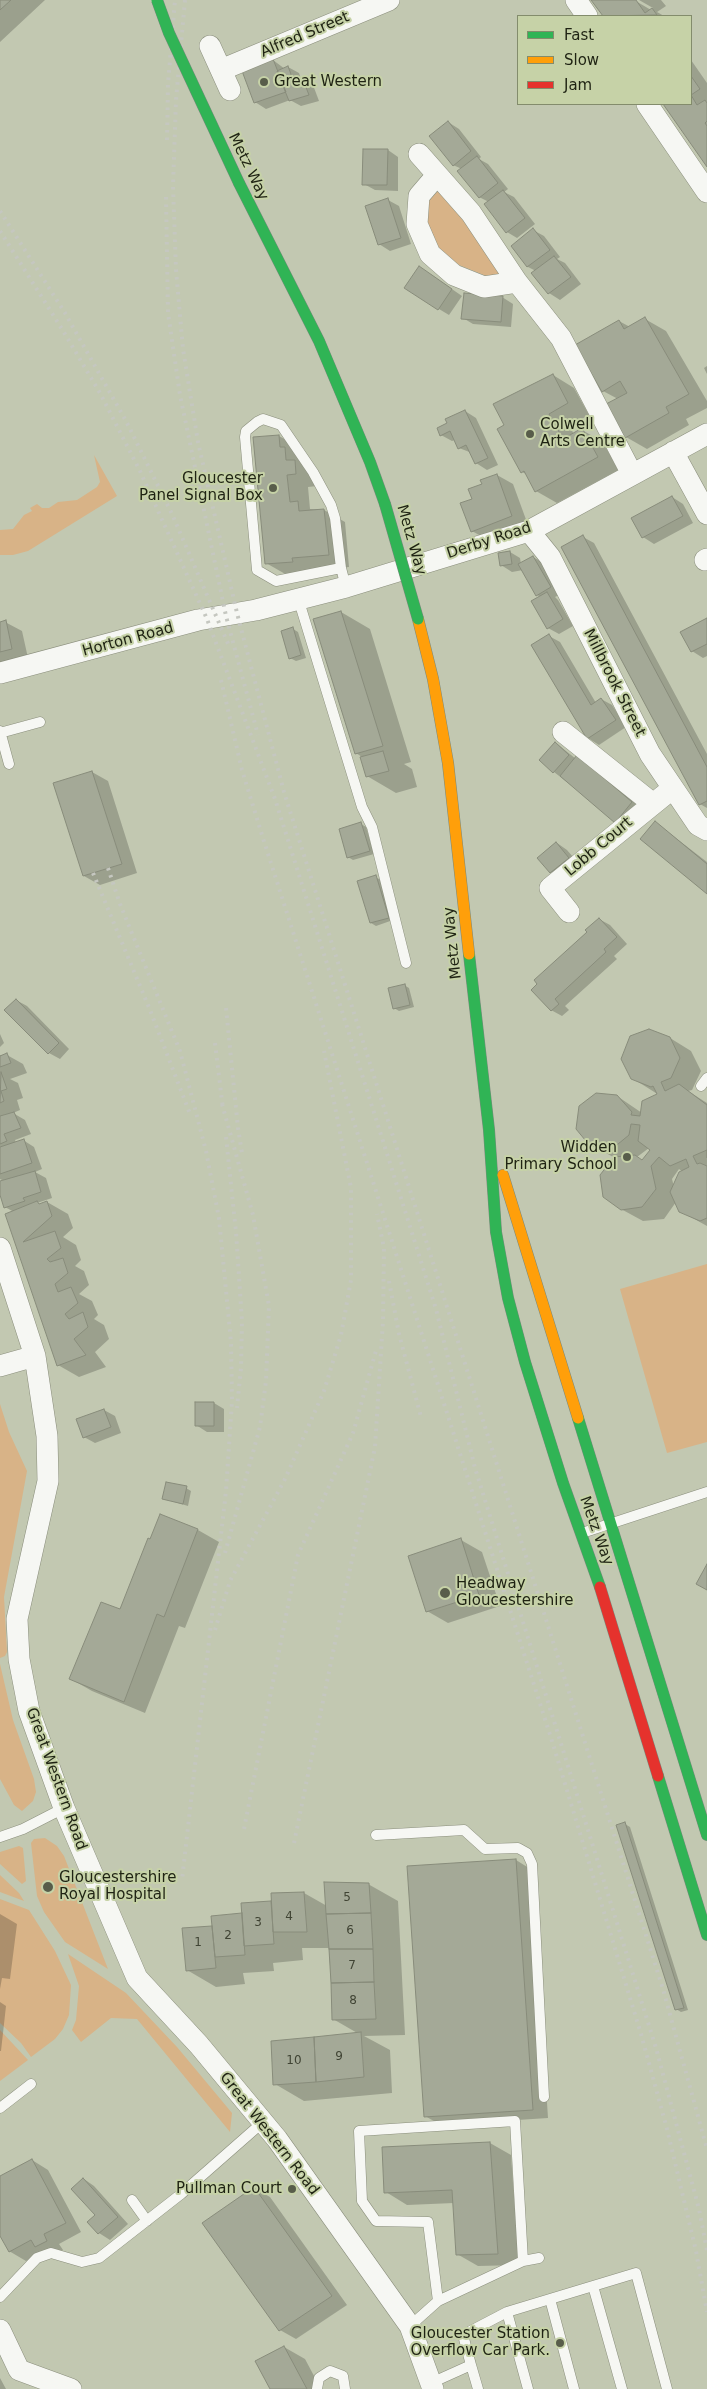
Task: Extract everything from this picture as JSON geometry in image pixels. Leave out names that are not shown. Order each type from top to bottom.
[{"type":"main road","name":"Metz Way","points":[[157,0],[169,33],[239,183],[319,341],[385,504],[418,619],[433,679],[448,763],[489,1130],[496,1232],[508,1298],[525,1362],[649,1743],[707,1935]]},
{"type":"main road","name":"Metz Way","points":[[489,1130],[707,1835]]},
{"type":"street","name":"Alfred Street","points":[[221,70],[389,0]]},
{"type":"street","points":[[576,0],[586,15]]},
{"type":"street","points":[[210,46],[230,90]]},
{"type":"street","points":[[648,105],[707,192]]},
{"type":"street","points":[[419,154],[471,213],[517,282],[561,338],[632,474]]},
{"type":"street","points":[[437,175],[419,196],[416,224],[430,254],[454,275],[484,287],[517,282]]},
{"type":"street","name":"Derby Road","points":[[256,610],[298,598],[344,578],[529,530],[707,434]]},
{"type":"street","points":[[673,452],[707,514]]},
{"type":"street","name":"Millbrook Street","points":[[529,530],[550,557],[650,754],[698,825],[707,830]]},
{"type":"street","name":"Horton Road","points":[[0,673],[198,620],[256,610]]},
{"type":"street","points":[[563,732],[652,803]]},
{"type":"street","name":"Lobb Court","points":[[569,912],[550,888],[652,803],[673,788]]},
{"type":"street","name":"Great Western Road","points":[[0,1248],[35,1356],[47,1436],[48,1481],[17,1619],[19,1659],[29,1710],[64,1808],[137,1978],[199,2045],[277,2139],[410,2326],[432,2386]]},
{"type":"street","points":[[0,1366],[35,1356]]},
{"type":"street","points":[[0,2330],[19,2370],[71,2389]]},
{"type":"lane","points":[[264,419],[281,425],[313,472],[331,505],[335,518],[344,578],[276,581],[257,570],[245,437],[246,431],[257,422],[264,419]]},
{"type":"lane","points":[[298,598],[362,807],[372,827],[406,963]]},
{"type":"lane","points":[[5,760],[0,732],[40,722]]},
{"type":"lane","points":[[581,1534],[707,1492]]},
{"type":"lane","points":[[0,1837],[23,1829],[64,1808]]},
{"type":"lane","points":[[376,1835],[464,1830],[485,1849],[518,1848],[527,1853],[532,1864],[544,2097]]},
{"type":"lane","points":[[0,2108],[31,2084]]},
{"type":"lane","points":[[438,2301],[428,2222],[376,2221],[362,2201],[359,2131],[514,2121],[523,2261]]},
{"type":"lane","points":[[0,2297],[37,2258],[52,2253],[82,2262],[99,2258],[148,2221],[263,2122]]},
{"type":"lane","points":[[132,2200],[148,2221]]},
{"type":"lane","points":[[410,2326],[438,2301],[523,2261],[539,2258]]},
{"type":"lane","points":[[478,2389],[463,2335],[507,2312],[636,2273],[667,2389]]},
{"type":"lane","points":[[593,2286],[622,2389]]},
{"type":"lane","points":[[550,2299],[574,2389]]},
{"type":"lane","points":[[507,2312],[528,2389]]},
{"type":"lane","points":[[432,2386],[471,2365]]},
{"type":"lane","points":[[318,2389],[318,2378],[330,2371],[343,2376],[345,2389]]},
{"type":"shaded area","points":[[438,191],[463,220],[499,274],[486,276],[459,265],[439,248],[427,222],[429,200]]},
{"type":"shaded area","points":[[94,455],[117,496],[28,551],[13,555],[0,555],[0,530],[13,529],[24,515],[32,511],[30,508],[37,504],[42,508],[49,508],[58,502],[77,500],[97,487],[100,482]]},
{"type":"shaded area","points":[[707,1264],[707,1442],[667,1453],[620,1289]]},
{"type":"shaded area","points":[[0,1404],[9,1432],[27,1471],[4,1597],[7,1652],[5,1656],[0,1658]]},
{"type":"shaded area","points":[[0,1664],[13,1720],[34,1779],[36,1792],[33,1801],[22,1811],[14,1805],[0,1779]]},
{"type":"shaded area","points":[[45,1838],[57,1846],[64,1856],[108,1969],[65,1942],[44,1912],[37,1896],[31,1843],[34,1839]]},
{"type":"shaded area","points":[[19,1846],[23,1848],[26,1881],[22,1884],[0,1864],[0,1852]]},
{"type":"shaded area","points":[[0,1875],[19,1893],[24,1901],[0,1892]]},
{"type":"shaded area","points":[[0,1899],[29,1910],[55,1951],[71,1985],[69,2015],[63,2029],[55,2039],[31,2057],[21,2043],[0,2023]]},
{"type":"shaded area","points":[[68,1954],[126,1993],[177,2047],[232,2113],[230,2132],[137,2019],[111,2018],[81,2042],[72,2030],[76,2020],[79,1986]]},
{"type":"shaded area","points":[[0,2030],[28,2060],[0,2081]]},
{"type":"building","points":[[0,0],[11,0],[0,10]]},
{"type":"building","points":[[591,0],[636,0],[645,13],[652,8],[657,15],[602,15]]},
{"type":"building","name":"Great Western","points":[[273,59],[286,92],[254,103],[242,71]]},
{"type":"building","points":[[288,66],[293,80],[302,77],[309,95],[289,101],[277,71]]},
{"type":"building","points":[[692,77],[700,89],[692,94]]},
{"type":"building","points":[[692,97],[697,105],[705,100],[707,103],[707,121],[705,123],[707,126],[707,167],[664,105],[692,105]]},
{"type":"building","points":[[448,121],[471,151],[453,166],[429,136]]},
{"type":"building","points":[[363,149],[388,149],[387,185],[362,185]]},
{"type":"building","points":[[477,156],[498,183],[479,198],[457,171]]},
{"type":"building","points":[[503,190],[525,218],[506,233],[484,204]]},
{"type":"building","points":[[388,198],[401,238],[378,245],[365,206]]},
{"type":"building","points":[[533,228],[550,250],[527,267],[511,246]]},
{"type":"building","points":[[554,256],[571,277],[548,294],[531,273]]},
{"type":"building","points":[[419,266],[452,289],[438,310],[404,288]]},
{"type":"building","points":[[464,293],[503,296],[501,322],[461,319]]},
{"type":"building","points":[[645,317],[689,394],[666,407],[669,413],[625,438],[606,404],[627,393],[620,381],[602,392],[575,345],[619,320],[624,329]]},
{"type":"building","name":"Colwell Arts Centre","points":[[553,374],[568,403],[549,414],[563,439],[582,428],[598,457],[535,492],[524,471],[521,473],[497,429],[504,425],[493,404]]},
{"type":"building","points":[[465,410],[488,458],[475,464],[466,445],[458,449],[450,431],[440,436],[437,428],[447,423],[445,419]]},
{"type":"building","name":"Gloucester Panel Signal Box","points":[[279,435],[280,447],[285,447],[286,460],[295,460],[296,474],[287,475],[290,502],[298,501],[299,511],[324,509],[329,555],[292,558],[293,562],[265,564],[253,437]]},
{"type":"building","points":[[497,474],[512,516],[471,532],[460,503],[472,499],[468,489],[482,484],[480,480]]},
{"type":"building","points":[[672,496],[683,516],[642,538],[631,518]]},
{"type":"building","points":[[583,535],[707,767],[707,801],[699,805],[561,547]]},
{"type":"building","points":[[510,551],[512,564],[500,566],[498,553]]},
{"type":"building","points":[[533,556],[551,587],[536,596],[518,564]]},
{"type":"building","points":[[547,592],[563,619],[547,629],[531,601]]},
{"type":"building","points":[[341,611],[383,746],[355,754],[313,619]]},
{"type":"building","points":[[707,618],[707,644],[691,652],[680,632]]},
{"type":"building","points":[[6,620],[12,649],[0,652],[0,622]]},
{"type":"building","points":[[293,627],[301,655],[289,659],[281,631]]},
{"type":"building","points":[[549,634],[591,705],[601,698],[616,720],[587,739],[531,645]]},
{"type":"building","points":[[555,742],[569,755],[553,773],[539,760]]},
{"type":"building","points":[[383,751],[389,771],[366,777],[360,757]]},
{"type":"building","points":[[577,755],[632,802],[615,823],[560,776]]},
{"type":"building","points":[[92,771],[122,864],[83,876],[53,783]]},
{"type":"building","points":[[655,821],[707,864],[707,894],[640,839]]},
{"type":"building","points":[[361,822],[370,851],[347,858],[339,829]]},
{"type":"building","points":[[556,842],[569,858],[550,873],[537,858]]},
{"type":"building","points":[[376,875],[389,918],[370,923],[357,881]]},
{"type":"building","points":[[599,918],[617,937],[604,949],[606,952],[555,999],[559,1004],[551,1011],[531,990],[537,984],[534,980],[587,932],[585,930]]},
{"type":"building","points":[[405,984],[410,1005],[393,1009],[388,988]]},
{"type":"building","points":[[16,999],[59,1043],[48,1054],[4,1010]]},
{"type":"building","points":[[649,1029],[670,1037],[680,1058],[671,1078],[661,1082],[665,1091],[679,1084],[707,1105],[707,1150],[693,1156],[697,1164],[700,1163],[707,1166],[707,1218],[700,1221],[679,1212],[670,1192],[679,1172],[689,1167],[686,1159],[670,1166],[659,1157],[651,1166],[656,1189],[642,1207],[621,1210],[603,1197],[600,1175],[614,1157],[635,1155],[642,1160],[650,1150],[638,1141],[640,1125],[631,1124],[629,1135],[612,1149],[590,1146],[576,1129],[579,1106],[596,1093],[617,1095],[632,1112],[631,1115],[640,1116],[642,1101],[657,1094],[653,1086],[651,1087],[631,1079],[621,1059],[630,1036]]},
{"type":"building","points":[[7,1053],[11,1063],[0,1067],[0,1056]]},
{"type":"building","points":[[1,1072],[7,1089],[1,1091],[4,1101],[0,1103]]},
{"type":"building","points":[[14,1112],[21,1128],[4,1134],[7,1141],[0,1144],[0,1116]]},
{"type":"building","points":[[24,1139],[32,1163],[0,1174],[0,1147]]},
{"type":"building","points":[[35,1171],[41,1192],[23,1198],[25,1201],[4,1208],[0,1195],[0,1181]]},
{"type":"building","points":[[37,1201],[39,1204],[47,1201],[52,1216],[23,1242],[55,1231],[61,1248],[47,1259],[50,1262],[63,1258],[68,1273],[55,1284],[58,1292],[71,1287],[78,1303],[65,1314],[69,1319],[83,1312],[88,1327],[74,1339],[86,1355],[57,1366],[5,1214]]},
{"type":"building","points":[[195,1402],[214,1402],[214,1426],[195,1426]]},
{"type":"building","points":[[104,1409],[111,1427],[83,1438],[76,1419]]},
{"type":"building","points":[[166,1482],[187,1486],[183,1504],[162,1499]]},
{"type":"building","points":[[160,1514],[198,1529],[164,1617],[157,1614],[124,1702],[69,1679],[101,1602],[120,1609],[148,1538],[150,1539]]},
{"type":"building","points":[[461,1538],[479,1595],[426,1612],[408,1556]]},
{"type":"building","points":[[707,1564],[707,1590],[696,1584]]},
{"type":"building","points":[[625,1822],[684,2008],[675,2010],[616,1825]]},
{"type":"building","points":[[516,1859],[533,2110],[424,2117],[407,1866]]},
{"type":"building","points":[[324,1882],[369,1883],[371,1913],[326,1914]]},
{"type":"building","points":[[304,1892],[307,1932],[273,1932],[271,1893]]},
{"type":"building","points":[[271,1901],[274,1944],[244,1946],[241,1903]]},
{"type":"building","points":[[242,1913],[245,1955],[215,1957],[211,1916]]},
{"type":"building","points":[[371,1913],[373,1949],[329,1949],[326,1914]]},
{"type":"building","points":[[212,1926],[216,1968],[186,1971],[182,1928]]},
{"type":"building","points":[[329,1949],[373,1949],[374,1982],[331,1983]]},
{"type":"building","points":[[374,1982],[376,2019],[332,2020],[331,1983]]},
{"type":"building","points":[[361,2032],[364,2077],[316,2082],[314,2037]]},
{"type":"building","points":[[314,2037],[316,2082],[273,2085],[271,2041]]},
{"type":"building","points":[[490,2142],[498,2254],[456,2255],[452,2190],[384,2193],[382,2147]]},
{"type":"building","points":[[32,2159],[66,2223],[44,2234],[47,2241],[35,2247],[31,2240],[9,2252],[0,2236],[0,2176]]},
{"type":"building","points":[[83,2178],[118,2217],[98,2234],[87,2222],[95,2215],[71,2189]]},
{"type":"building","points":[[254,2187],[332,2296],[279,2331],[202,2223]]},
{"type":"building","points":[[284,2346],[307,2389],[270,2389],[255,2361]]},
{"type":"railway","points":[[167,140],[168,84],[175,0]]},
{"type":"railway","points":[[185,0],[176,100],[173,186],[176,270],[183,349],[198,442],[237,613],[284,792],[663,1989],[707,2149]]},
{"type":"railway","points":[[166,197],[168,313],[180,395],[226,616],[258,735]]},
{"type":"railway","points":[[0,211],[65,313],[126,421],[172,514],[229,646]]},
{"type":"railway","points":[[0,231],[100,393],[140,471],[207,619],[275,799],[436,1309],[475,1468],[656,2048],[699,2209],[707,2250]]},
{"type":"railway","points":[[221,680],[242,770],[262,835],[552,1741],[641,2034],[667,2129],[696,2251],[707,2312]]},
{"type":"railway","points":[[108,868],[120,904],[180,1051],[206,1151],[219,1218],[231,1342],[232,1401],[226,1491],[182,1880]]},
{"type":"railway","points":[[93,873],[150,1010],[190,1114]]},
{"type":"railway","points":[[226,1008],[242,1153]]},
{"type":"railway","points":[[215,1043],[223,1109]]},
{"type":"railway","points":[[215,1630],[230,1581],[285,1479],[324,1391],[341,1335],[351,1280],[351,1188],[324,1051]]},
{"type":"railway","points":[[222,1104],[253,1215],[269,1306],[266,1381],[260,1427],[225,1553]]},
{"type":"railway","points":[[226,1137],[236,1232],[242,1321],[241,1368],[237,1408]]},
{"type":"railway","points":[[294,1843],[375,1447],[383,1321],[384,1248],[377,1214]]},
{"type":"railway","points":[[389,1281],[399,1334],[421,1417]]},
{"type":"railway","points":[[244,1829],[298,1555],[353,1433],[377,1347]]},
{"type":"traffic: fast","points":[[157,0],[169,33],[239,183]]},
{"type":"traffic: fast","points":[[239,183],[319,341],[370,462],[385,504]]},
{"type":"traffic: fast","points":[[385,504],[418,619]]},
{"type":"traffic: fast","points":[[469,954],[489,1130],[496,1232],[508,1298],[525,1362],[563,1483],[600,1587]]},
{"type":"traffic: fast","points":[[578,1418],[707,1835]]},
{"type":"traffic: fast","points":[[658,1776],[707,1935]]},
{"type":"traffic: slow","points":[[418,619],[433,679],[448,763],[469,954]]},
{"type":"traffic: slow","points":[[503,1175],[578,1418]]},
{"type":"traffic: jam","points":[[600,1587],[658,1776]]},
{"type":"place","name":"Great Western","points":[[264,82]]},
{"type":"place","name":"Colwell Arts Centre","points":[[530,434]]},
{"type":"place","name":"Gloucester Panel Signal Box","points":[[273,488]]},
{"type":"place","name":"Widden Primary School","points":[[627,1157]]},
{"type":"place","name":"Headway Gloucestershire","points":[[445,1593]]},
{"type":"place","name":"Gloucestershire Royal Hospital","points":[[48,1887]]},
{"type":"place","name":"Pullman Court","points":[[292,2189]]},
{"type":"place","name":"Gloucester Station Overflow Car Park.","points":[[560,2343]]}]
